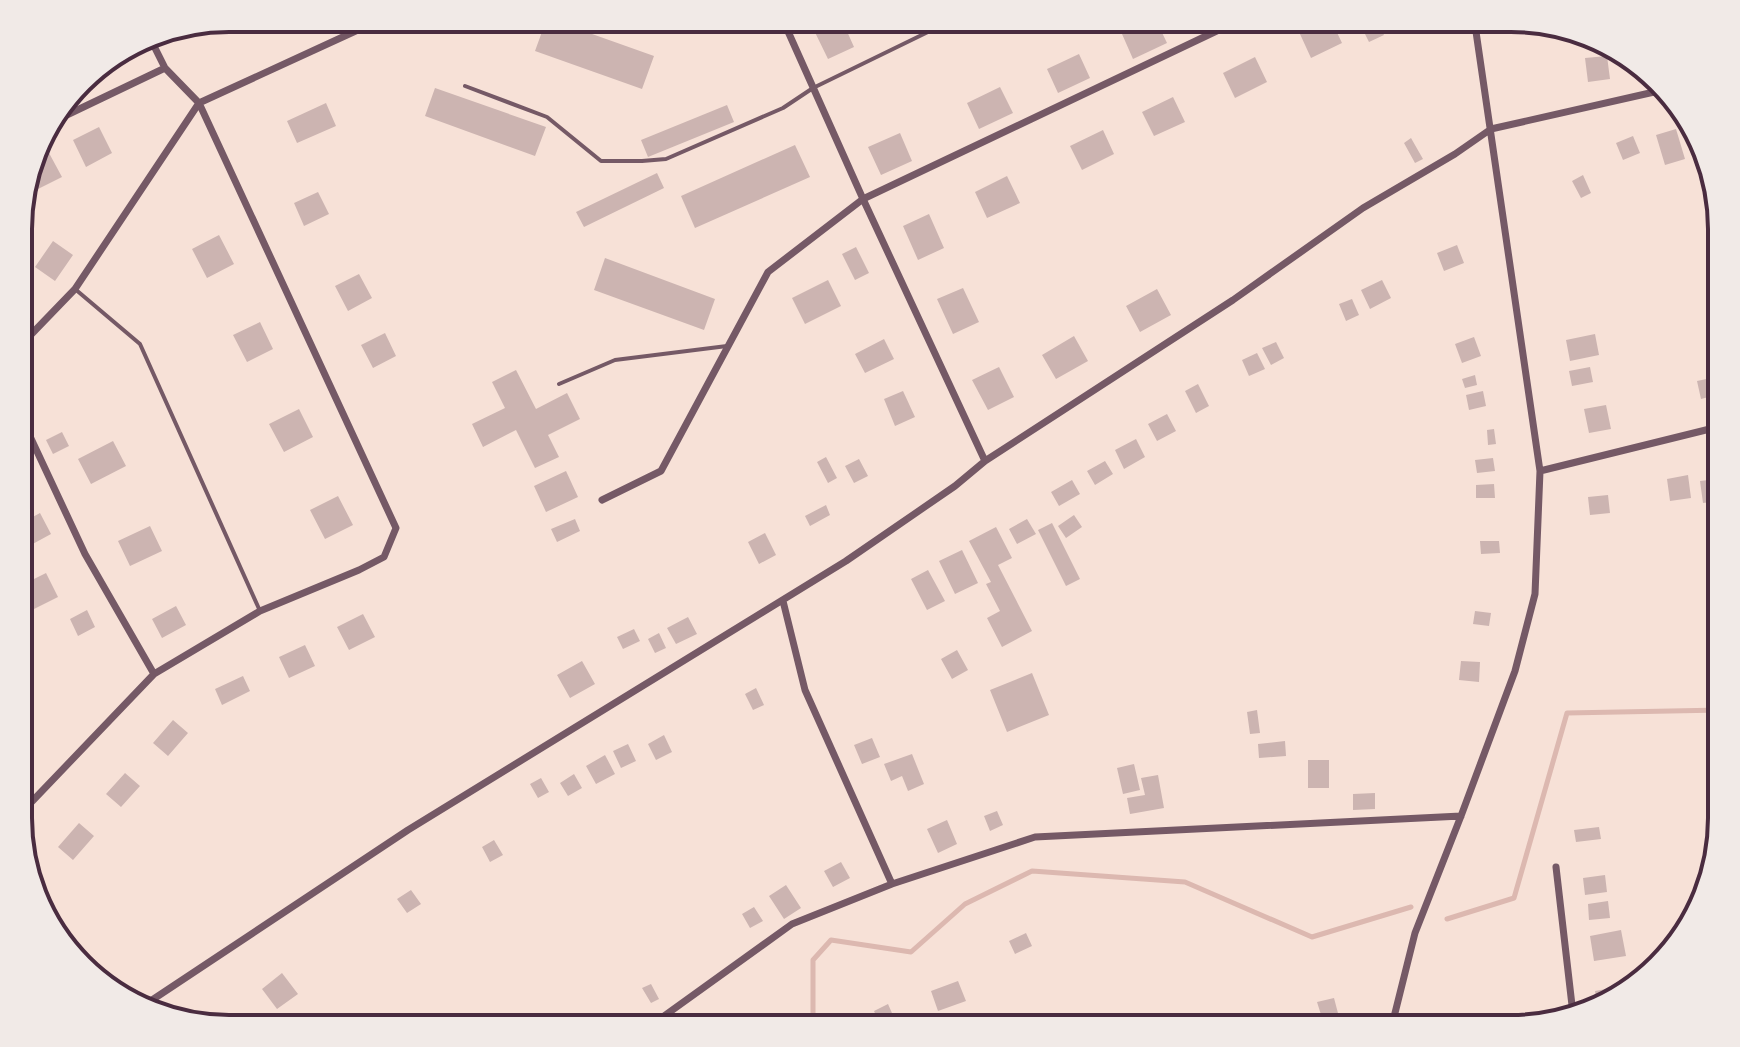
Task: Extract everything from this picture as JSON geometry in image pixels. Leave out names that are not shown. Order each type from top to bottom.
[{"type":"street","points":[[32,334],[75,289],[199,103],[354,32]]},
{"type":"street","points":[[788,32],[985,461]]},
{"type":"street","points":[[602,500],[661,471],[768,272],[863,199],[1215,32]]},
{"type":"street","points":[[1394,1015],[1415,933],[1515,671],[1535,594],[1540,471],[1476,32]]},
{"type":"street","points":[[32,801],[154,674],[260,611],[384,557],[396,528],[199,103],[165,68],[154,46]]},
{"type":"street","points":[[69,114],[165,68]]},
{"type":"street","points":[[152,1000],[408,830],[846,561],[955,486],[985,461],[1233,300],[1363,208],[1491,129],[1652,92]]},
{"type":"street","points":[[1540,471],[1708,429]]},
{"type":"street","points":[[32,441],[85,554],[154,674]]},
{"type":"street","points":[[783,601],[805,690],[892,884]]},
{"type":"street","points":[[665,1015],[792,924],[892,884],[1035,837],[1461,816]]},
{"type":"street","points":[[1556,867],[1572,1005]]},
{"type":"lane","points":[[465,86],[547,117],[601,161],[666,159],[783,108],[813,88],[928,32]]},
{"type":"lane","points":[[75,289],[140,344],[260,611]]},
{"type":"lane","points":[[559,384],[615,360],[728,346]]},
{"type":"building","points":[[542,32],[586,32],[654,56],[642,89],[535,51]]},
{"type":"building","points":[[815,32],[847,32],[854,47],[828,59]]},
{"type":"building","points":[[1162,32],[1167,43],[1133,59],[1122,34]]},
{"type":"building","points":[[1337,32],[1342,43],[1311,58],[1300,34]]},
{"type":"building","points":[[1382,32],[1384,35],[1369,42],[1365,34]]},
{"type":"building","points":[[1079,54],[1090,78],[1058,93],[1047,69]]},
{"type":"building","points":[[1255,57],[1267,82],[1235,98],[1223,73]]},
{"type":"building","points":[[1607,57],[1610,79],[1588,82],[1585,58]]},
{"type":"building","points":[[1000,87],[1013,113],[979,129],[967,103]]},
{"type":"building","points":[[435,88],[546,127],[535,156],[425,116]]},
{"type":"building","points":[[1173,97],[1185,122],[1154,136],[1142,112]]},
{"type":"building","points":[[326,103],[336,126],[297,143],[287,121]]},
{"type":"building","points":[[727,105],[734,122],[648,157],[641,140]]},
{"type":"building","points":[[99,127],[112,153],[86,167],[73,140]]},
{"type":"building","points":[[1676,129],[1685,159],[1665,165],[1656,135]]},
{"type":"building","points":[[1103,130],[1114,154],[1082,170],[1070,146]]},
{"type":"building","points":[[900,133],[912,161],[881,175],[868,147]]},
{"type":"building","points":[[1633,136],[1640,153],[1623,160],[1616,143]]},
{"type":"building","points":[[1411,138],[1423,159],[1415,163],[1404,143]]},
{"type":"building","points":[[795,145],[810,177],[695,228],[681,196]]},
{"type":"building","points":[[49,153],[62,177],[36,190],[42,165]]},
{"type":"building","points":[[657,173],[664,188],[584,227],[576,212]]},
{"type":"building","points":[[1583,175],[1591,193],[1581,198],[1572,181]]},
{"type":"building","points":[[1007,176],[1020,203],[987,218],[975,192]]},
{"type":"building","points":[[318,192],[329,214],[304,226],[294,203]]},
{"type":"building","points":[[929,214],[944,248],[918,260],[903,226]]},
{"type":"building","points":[[219,235],[234,264],[207,278],[192,249]]},
{"type":"building","points":[[53,241],[73,255],[55,281],[35,267]]},
{"type":"building","points":[[1457,245],[1464,263],[1444,271],[1437,253]]},
{"type":"building","points":[[856,247],[869,273],[855,280],[842,254]]},
{"type":"building","points":[[605,258],[715,299],[704,330],[594,290]]},
{"type":"building","points":[[359,274],[372,298],[348,311],[335,286]]},
{"type":"building","points":[[828,280],[841,306],[805,324],[792,298]]},
{"type":"building","points":[[1382,280],[1391,298],[1370,309],[1361,290]]},
{"type":"building","points":[[963,288],[979,322],[953,334],[937,299]]},
{"type":"building","points":[[1157,289],[1171,315],[1140,332],[1126,306]]},
{"type":"building","points":[[1352,299],[1359,315],[1346,321],[1339,304]]},
{"type":"building","points":[[260,322],[273,349],[247,362],[233,335]]},
{"type":"building","points":[[385,333],[396,356],[373,368],[361,345]]},
{"type":"building","points":[[1595,334],[1599,355],[1570,361],[1566,340]]},
{"type":"building","points":[[1074,336],[1088,361],[1056,379],[1042,355]]},
{"type":"building","points":[[1474,337],[1481,356],[1462,363],[1455,344]]},
{"type":"building","points":[[884,339],[894,359],[865,373],[855,354]]},
{"type":"building","points":[[1276,342],[1284,358],[1271,365],[1262,348]]},
{"type":"building","points":[[1257,353],[1265,369],[1249,376],[1242,360]]},
{"type":"building","points":[[999,367],[1014,397],[988,410],[972,380]]},
{"type":"building","points":[[1590,367],[1593,382],[1572,386],[1569,371]]},
{"type":"building","points":[[516,370],[536,409],[567,393],[580,419],[548,435],[559,457],[535,468],[516,430],[483,447],[472,424],[505,408],[492,382]]},
{"type":"building","points":[[1475,375],[1477,385],[1465,388],[1462,379]]},
{"type":"building","points":[[1708,379],[1708,397],[1701,399],[1697,381]]},
{"type":"building","points":[[1198,384],[1209,406],[1196,413],[1185,391]]},
{"type":"building","points":[[903,391],[915,417],[895,426],[884,399]]},
{"type":"building","points":[[1483,391],[1486,406],[1469,410],[1466,395]]},
{"type":"building","points":[[1606,405],[1611,429],[1589,433],[1584,409]]},
{"type":"building","points":[[299,409],[313,437],[284,452],[269,424]]},
{"type":"building","points":[[1167,414],[1176,431],[1157,441],[1148,424]]},
{"type":"building","points":[[1494,429],[1496,444],[1488,445],[1487,430]]},
{"type":"building","points":[[62,432],[69,446],[53,454],[46,440]]},
{"type":"building","points":[[1136,439],[1145,457],[1124,469],[1115,450]]},
{"type":"building","points":[[113,441],[126,466],[91,484],[78,459]]},
{"type":"building","points":[[826,457],[837,478],[828,483],[817,462]]},
{"type":"building","points":[[1493,458],[1495,471],[1477,473],[1475,460]]},
{"type":"building","points":[[859,459],[868,476],[854,483],[845,466]]},
{"type":"building","points":[[1105,461],[1113,474],[1095,485],[1087,471]]},
{"type":"building","points":[[566,471],[578,497],[546,512],[534,486]]},
{"type":"building","points":[[1688,475],[1691,498],[1670,501],[1667,479]]},
{"type":"building","points":[[1072,480],[1080,494],[1059,506],[1051,492]]},
{"type":"building","points":[[1708,480],[1708,502],[1703,503],[1700,481]]},
{"type":"building","points":[[1494,484],[1495,498],[1476,498],[1476,485]]},
{"type":"building","points":[[1608,495],[1610,513],[1590,515],[1588,497]]},
{"type":"building","points":[[338,496],[353,525],[325,539],[310,510]]},
{"type":"building","points":[[826,505],[830,515],[810,526],[805,516]]},
{"type":"building","points":[[40,513],[51,534],[32,544],[32,517]]},
{"type":"building","points":[[1074,515],[1082,527],[1066,538],[1058,526]]},
{"type":"building","points":[[575,519],[580,531],[557,542],[551,529]]},
{"type":"building","points":[[1027,519],[1036,534],[1017,544],[1009,529]]},
{"type":"building","points":[[1052,523],[1080,579],[1066,586],[1038,530]]},
{"type":"building","points":[[150,526],[162,551],[130,566],[118,541]]},
{"type":"building","points":[[996,527],[1012,558],[998,565],[1032,631],[1002,647],[987,618],[1000,611],[986,584],[991,582],[969,541]]},
{"type":"building","points":[[765,533],[776,555],[759,564],[748,542]]},
{"type":"building","points":[[1480,541],[1499,541],[1500,553],[1481,554]]},
{"type":"building","points":[[962,550],[978,583],[955,594],[939,561]]},
{"type":"building","points":[[928,570],[945,601],[927,610],[911,579]]},
{"type":"building","points":[[46,573],[58,597],[32,610],[32,580]]},
{"type":"building","points":[[176,606],[186,625],[162,638],[152,619]]},
{"type":"building","points":[[87,610],[95,627],[78,636],[70,619]]},
{"type":"building","points":[[1475,611],[1491,613],[1489,626],[1473,624]]},
{"type":"building","points":[[363,614],[375,637],[349,650],[337,627]]},
{"type":"building","points":[[688,617],[697,634],[676,644],[667,628]]},
{"type":"building","points":[[634,629],[640,641],[623,649],[617,637]]},
{"type":"building","points":[[659,633],[666,648],[655,653],[648,639]]},
{"type":"building","points":[[305,645],[315,666],[289,678],[279,657]]},
{"type":"building","points":[[957,650],[968,670],[952,679],[941,659]]},
{"type":"building","points":[[582,661],[595,684],[570,698],[557,675]]},
{"type":"building","points":[[1461,661],[1480,662],[1479,682],[1459,680]]},
{"type":"building","points":[[1032,673],[1049,715],[1007,732],[990,690]]},
{"type":"building","points":[[243,676],[250,691],[222,705],[215,689]]},
{"type":"building","points":[[756,688],[764,705],[753,710],[745,694]]},
{"type":"building","points":[[1257,710],[1260,733],[1250,734],[1247,712]]},
{"type":"building","points":[[173,720],[188,733],[168,756],[153,743]]},
{"type":"building","points":[[664,735],[672,752],[656,760],[648,744]]},
{"type":"building","points":[[872,738],[880,757],[862,764],[854,745]]},
{"type":"building","points":[[1285,741],[1286,756],[1259,758],[1258,744]]},
{"type":"building","points":[[628,744],[636,761],[621,768],[613,751]]},
{"type":"building","points":[[912,754],[924,784],[908,791],[902,776],[891,781],[884,764]]},
{"type":"building","points":[[605,755],[615,774],[596,784],[586,766]]},
{"type":"building","points":[[1308,760],[1329,760],[1329,788],[1308,788]]},
{"type":"building","points":[[1134,764],[1140,790],[1123,794],[1117,768]]},
{"type":"building","points":[[125,773],[140,786],[121,807],[106,794]]},
{"type":"building","points":[[574,774],[582,788],[568,796],[560,783]]},
{"type":"building","points":[[1158,775],[1164,808],[1130,814],[1127,798],[1145,795],[1141,778]]},
{"type":"building","points":[[541,778],[549,792],[538,798],[530,784]]},
{"type":"building","points":[[1375,793],[1375,809],[1353,810],[1353,794]]},
{"type":"building","points":[[997,811],[1003,825],[990,831],[984,816]]},
{"type":"building","points":[[947,820],[957,844],[938,853],[927,829]]},
{"type":"building","points":[[79,823],[94,836],[73,860],[58,847]]},
{"type":"building","points":[[1599,827],[1601,839],[1576,842],[1574,830]]},
{"type":"building","points":[[494,840],[503,855],[490,862],[482,847]]},
{"type":"building","points":[[841,862],[850,878],[833,887],[824,871]]},
{"type":"building","points":[[1605,875],[1607,892],[1585,895],[1583,878]]},
{"type":"building","points":[[786,885],[801,908],[784,919],[769,896]]},
{"type":"building","points":[[411,890],[421,904],[407,913],[397,899]]},
{"type":"building","points":[[1608,901],[1610,918],[1589,920],[1588,904]]},
{"type":"building","points":[[754,907],[763,921],[750,928],[742,914]]},
{"type":"building","points":[[1621,930],[1626,956],[1594,961],[1590,936]]},
{"type":"building","points":[[1026,933],[1032,946],[1015,954],[1009,941]]},
{"type":"building","points":[[282,973],[298,994],[277,1009],[262,989]]},
{"type":"building","points":[[958,981],[966,1001],[938,1011],[931,991]]},
{"type":"building","points":[[651,984],[659,999],[651,1003],[642,988]]},
{"type":"building","points":[[1611,988],[1596,996],[1595,991]]},
{"type":"building","points":[[1334,998],[1338,1015],[1321,1015],[1317,1002]]},
{"type":"building","points":[[888,1004],[893,1015],[876,1015],[874,1011]]},
{"type":"waterway","points":[[1447,919],[1514,898],[1567,713],[1708,710]]},
{"type":"waterway","points":[[813,1015],[813,960],[831,940],[911,952],[965,904],[1032,871],[1185,882],[1312,937],[1411,907]]}]
